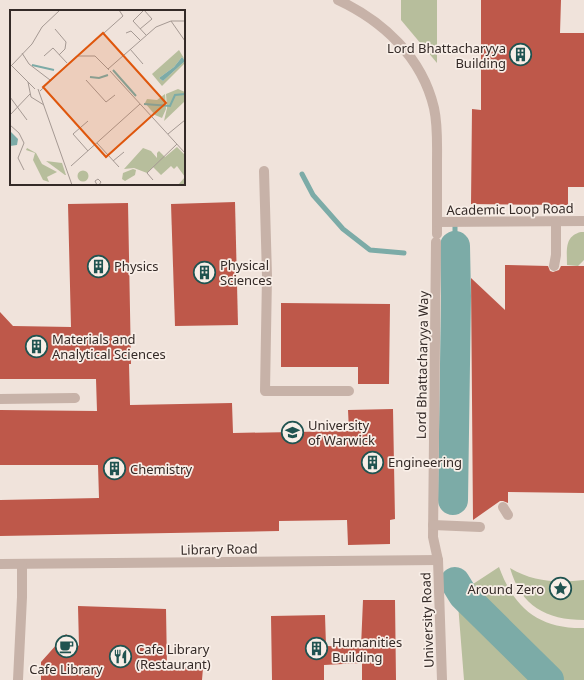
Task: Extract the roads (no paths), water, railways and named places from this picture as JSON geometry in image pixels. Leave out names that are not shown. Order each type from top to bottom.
[{"type":"street","name":"Lord Bhattacharyya Way","points":[[338,0],[370,18],[398,41],[420,71],[429,90],[436,127],[437,238],[433,537],[438,560]]},
{"type":"street","points":[[264,172],[267,276],[265,391],[349,391]]},
{"type":"street","name":"Academic Loop Road","points":[[437,222],[584,221]]},
{"type":"street","points":[[554,266],[556,255],[556,222]]},
{"type":"street","points":[[0,399],[75,398]]},
{"type":"street","points":[[433,525],[480,527]]},
{"type":"street","name":"Library Road","points":[[0,564],[22,565],[438,560]]},
{"type":"street","name":"University Road","points":[[438,560],[442,680]]},
{"type":"street","points":[[18,680],[22,565]]},
{"type":"waterway","points":[[302,174],[313,195],[343,229],[370,250],[404,253]]},
{"type":"waterway","points":[[455,223],[455,246]]},
{"type":"waterway","points":[[453,500],[456,296],[455,246]]},
{"type":"waterway","points":[[455,582],[463,595],[549,680]]},
{"type":"place","name":"Lord Bhattacharyya Building","points":[[521,55]]},
{"type":"place","name":"Physics","points":[[99,266]]},
{"type":"place","name":"Physical Sciences","points":[[205,272]]},
{"type":"place","name":"Materials and Analytical Sciences","points":[[36,346]]},
{"type":"place","name":"University of Warwick","points":[[292,432]]},
{"type":"place","name":"Engineering","points":[[372,462]]},
{"type":"place","name":"Chemistry","points":[[115,469]]},
{"type":"place","name":"Around Zero","points":[[560,589]]},
{"type":"place","name":"Cafe Library","points":[[66,647]]},
{"type":"place","name":"Humanities Building","points":[[316,649]]},
{"type":"place","name":"Cafe Library (Restaurant)","points":[[120,656]]}]
